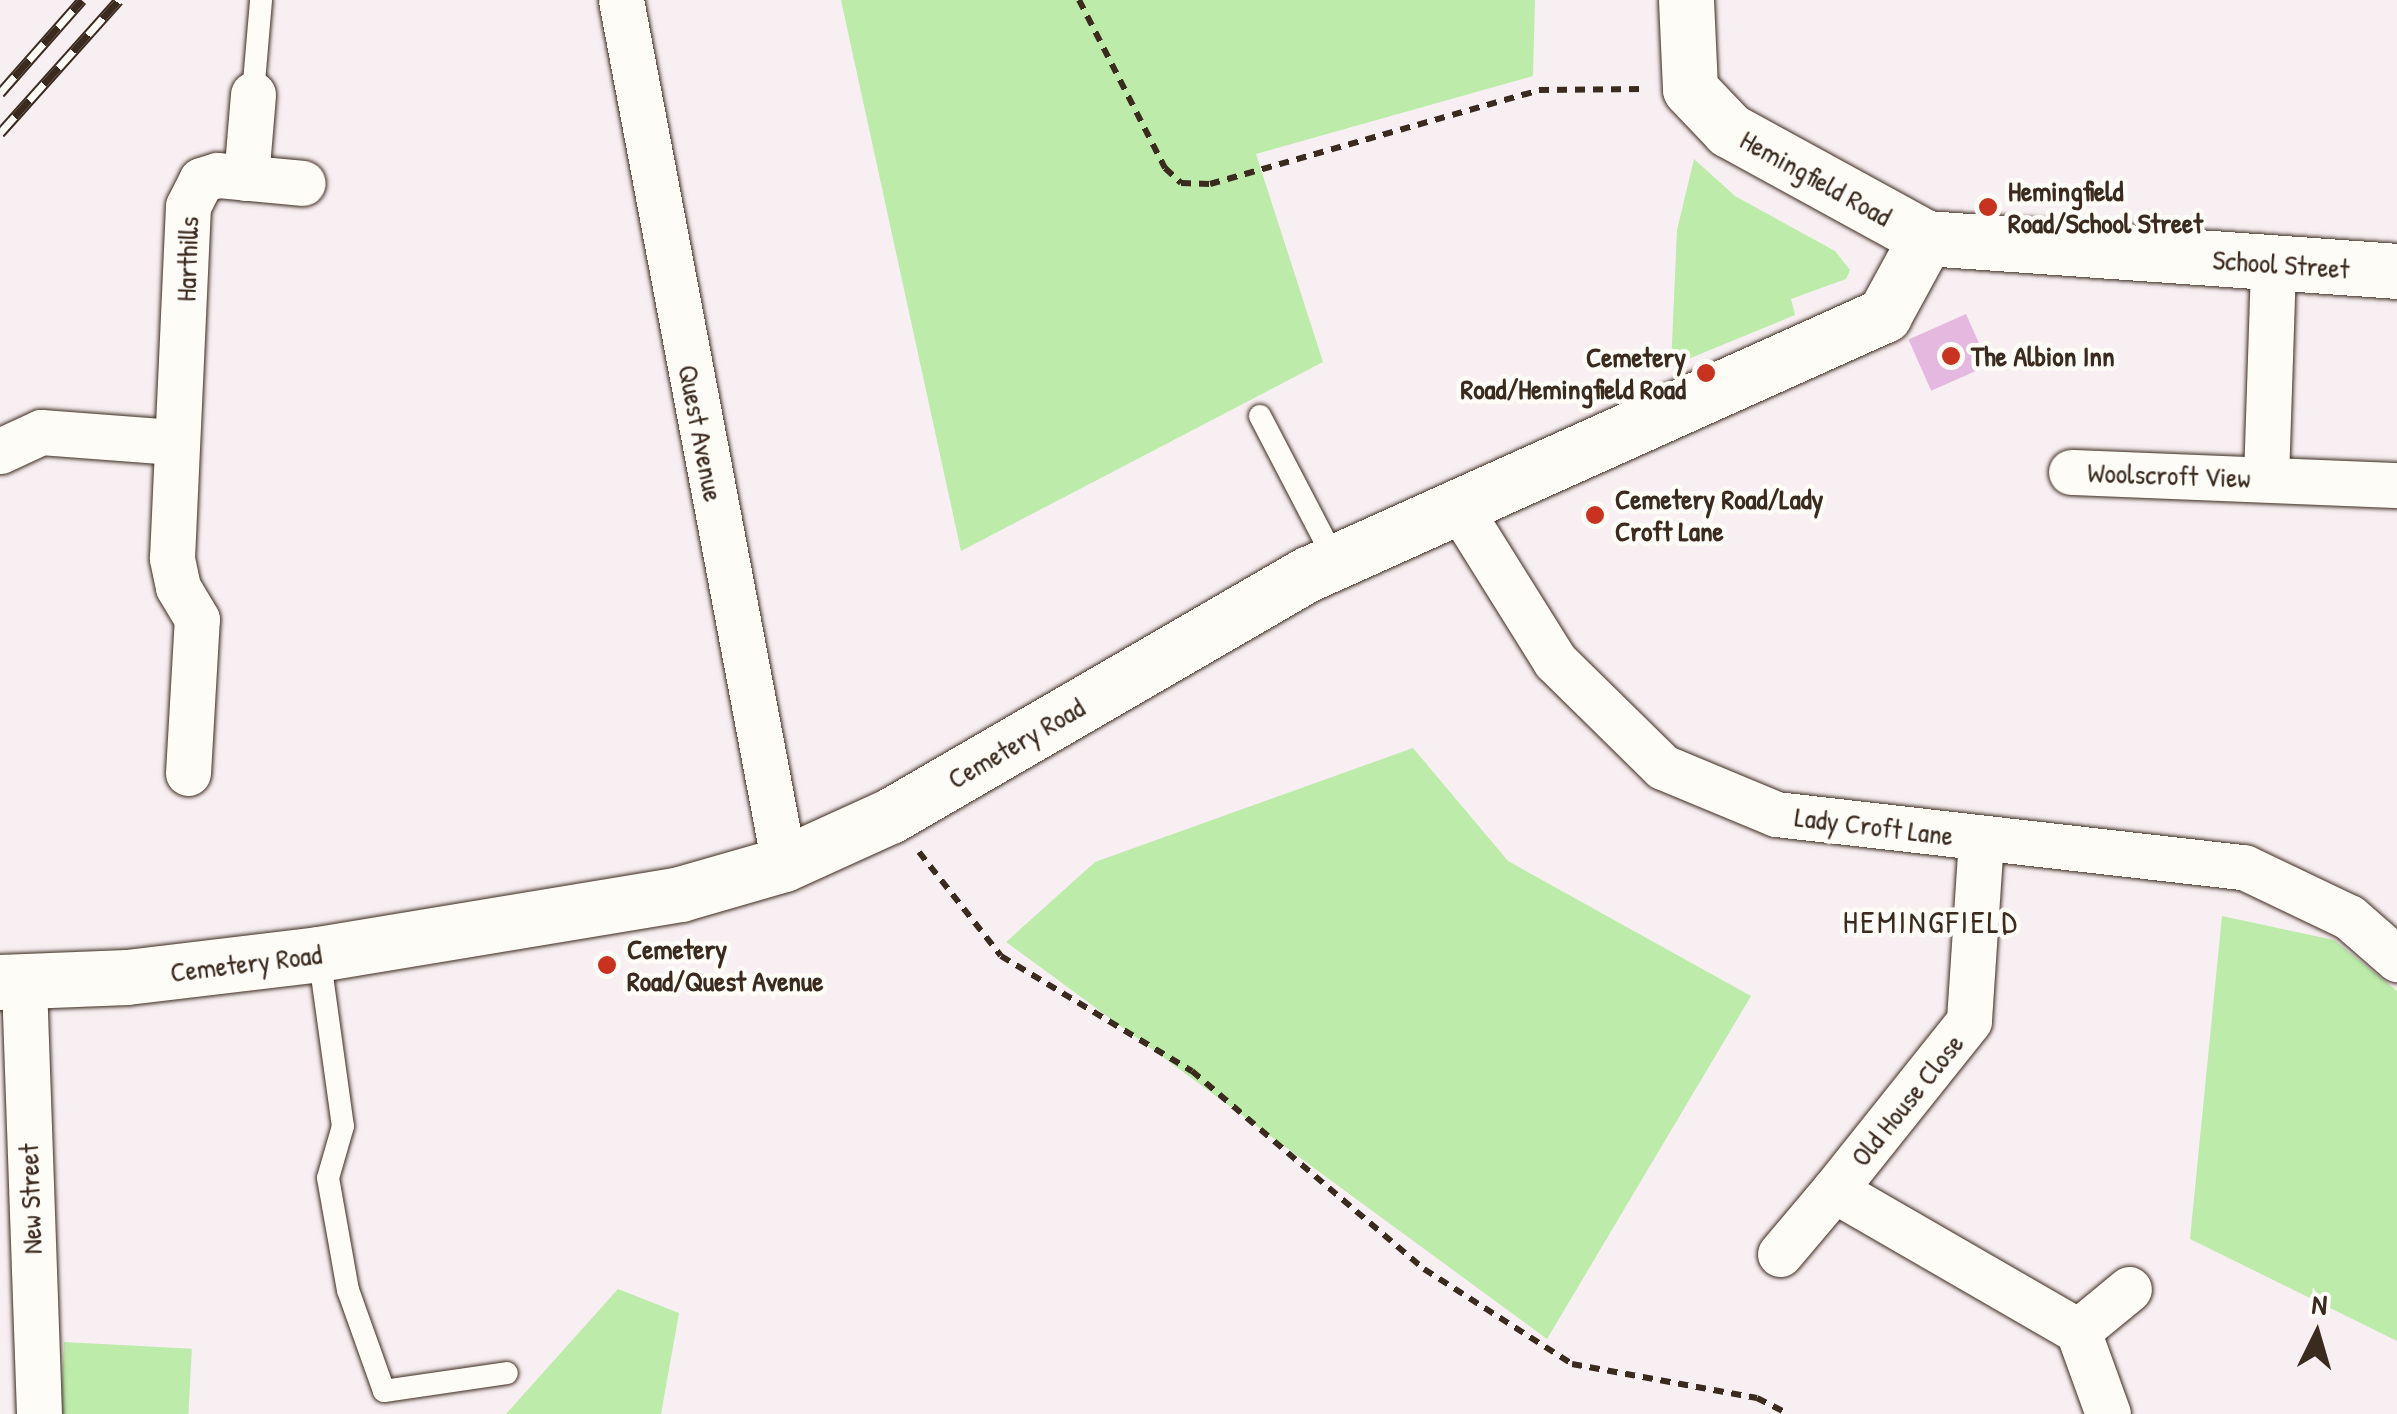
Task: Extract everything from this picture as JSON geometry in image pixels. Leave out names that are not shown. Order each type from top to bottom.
[{"type":"street","name":"Quest Avenue","points":[[621,0],[784,864]]},
{"type":"street","points":[[1686,0],[1690,88]]},
{"type":"street","name":"Hemingfield Road","points":[[1690,88],[1730,130],[1926,238]]},
{"type":"street","points":[[246,178],[253,94]]},
{"type":"street","name":"Harthills","points":[[188,773],[198,638],[197,619],[174,574],[174,442],[188,206],[202,180],[246,178],[303,184]]},
{"type":"street","name":"Cemetery Road","points":[[12,983],[319,954],[680,894],[784,864],[890,816],[1336,562],[1884,315],[1926,238]]},
{"type":"street","name":"School Street","points":[[1926,238],[2397,271]]},
{"type":"street","name":"Woolscroft View","points":[[2266,478],[2273,264]]},
{"type":"street","points":[[0,451],[40,432],[174,442]]},
{"type":"street","name":"Woolscroft View","points":[[2071,472],[2397,485]]},
{"type":"street","name":"Lady Croft Lane","points":[[1460,509],[1554,661],[1663,767],[1776,814],[2244,867],[2349,917],[2397,959]]},
{"type":"street","name":"Old House Close","points":[[1981,839],[1970,1022],[1834,1190],[2078,1330]]},
{"type":"street","name":"New Street","points":[[12,983],[39,1414]]},
{"type":"street","points":[[1780,1254],[1834,1190]]},
{"type":"street","points":[[2106,1402],[2078,1330],[2130,1288]]},
{"type":"lane","points":[[253,94],[261,0]]},
{"type":"lane","points":[[1260,416],[1336,562]]},
{"type":"lane","points":[[319,954],[344,1126],[328,1178],[348,1290],[384,1391],[434,1389],[507,1373]]},
{"type":"path","points":[[1080,0],[1165,168],[1180,183],[1210,184],[1539,90],[1690,88]]},
{"type":"path","points":[[890,816],[1001,956],[1192,1070],[1424,1269],[1572,1364],[1758,1398],[1789,1414]]},
{"type":"green space","points":[[841,0],[1535,0],[1533,76],[1256,154],[1323,362],[961,551]]},
{"type":"green space","points":[[1694,159],[1735,196],[1835,251],[1850,270],[1846,279],[1791,299],[1795,315],[1671,366],[1677,230]]},
{"type":"green space","points":[[1413,748],[1508,861],[1751,996],[1547,1339],[1006,942],[1095,862]]},
{"type":"green space","points":[[2222,916],[2334,940],[2397,991],[2397,1341],[2190,1239]]},
{"type":"green space","points":[[618,1289],[679,1313],[661,1414],[506,1414]]},
{"type":"green space","points":[[64,1342],[192,1349],[188,1414],[60,1414]]},
{"type":"building","points":[[1966,314],[1989,365],[1931,391],[1908,340]]},
{"type":"railway","points":[[0,93],[82,0]]},
{"type":"railway","points":[[0,133],[119,0]]},
{"type":"place","name":"Hemingfield Road/School Street","points":[[1988,207]]},
{"type":"place","name":"The Albion Inn","points":[[1951,356]]},
{"type":"place","name":"Cemetery Road/Hemingfield Road","points":[[1706,373]]},
{"type":"place","name":"Cemetery Road/Lady Croft Lane","points":[[1595,515]]},
{"type":"place","name":"Cemetery Road/Quest Avenue","points":[[607,965]]},
{"type":"district","name":"HEMINGFIELD","points":[[1931,922]]}]
